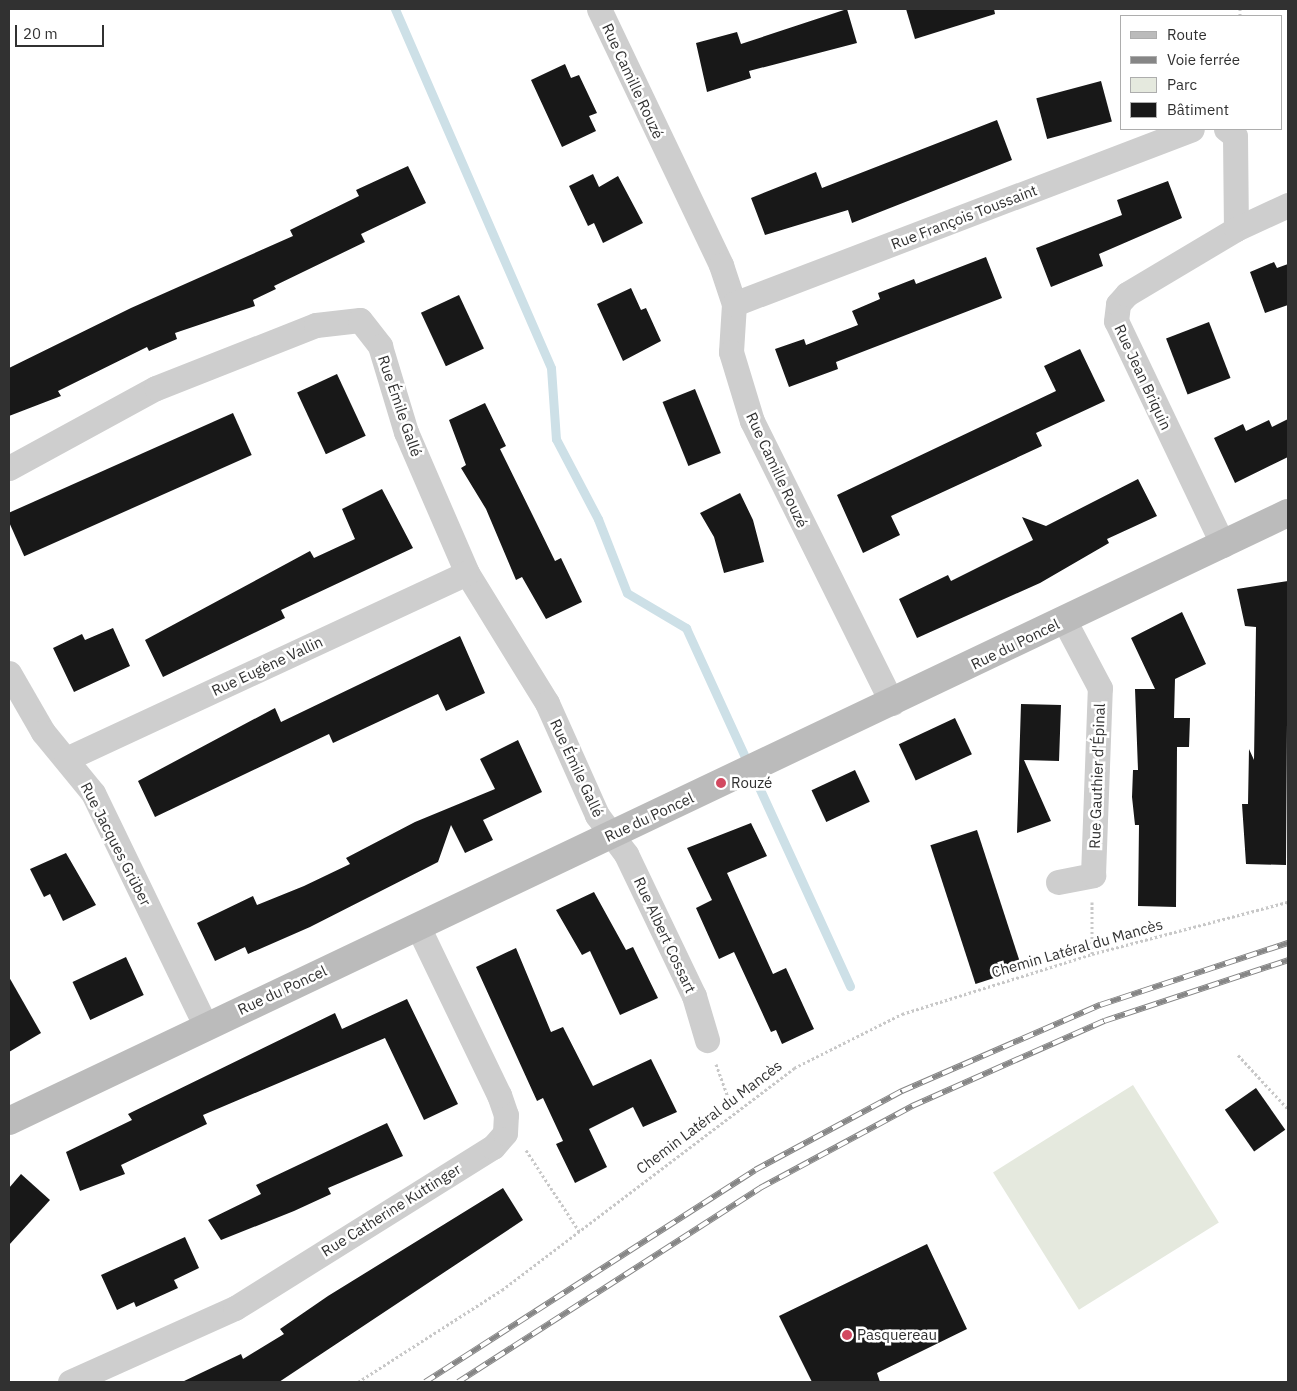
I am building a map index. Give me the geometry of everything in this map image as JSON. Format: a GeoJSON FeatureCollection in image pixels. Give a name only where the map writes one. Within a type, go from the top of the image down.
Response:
{"type":"FeatureCollection","features":[{"type":"Feature","properties":{"kind":"street","name":"Rue Camille Rouzé"},"geometry":{"type":"LineString","coordinates":[[599,9],[720,265],[734,304],[731,352],[752,421],[892,703]]}},
{"type":"Feature","properties":{"kind":"street","name":"Rue François Toussaint"},"geometry":{"type":"LineString","coordinates":[[734,304],[1189,130]]}},
{"type":"Feature","properties":{"kind":"street"},"geometry":{"type":"LineString","coordinates":[[1227,130],[1236,136],[1236,229]]}},
{"type":"Feature","properties":{"kind":"street","name":"Rue Jean Briquin"},"geometry":{"type":"LineString","coordinates":[[1223,545],[1116,321],[1118,304],[1127,294],[1236,229],[1288,205]]}},
{"type":"Feature","properties":{"kind":"street","name":"Rue Émile Gallé"},"geometry":{"type":"LineString","coordinates":[[9,468],[156,388],[316,326],[360,320],[380,346],[406,432],[467,573],[547,703],[597,815],[612,835]]}},
{"type":"Feature","properties":{"kind":"street","name":"Rue du Poncel"},"geometry":{"type":"LineString","coordinates":[[9,1121],[892,703],[1288,513]]}},
{"type":"Feature","properties":{"kind":"street","name":"Rue Eugène Vallin"},"geometry":{"type":"LineString","coordinates":[[66,759],[467,573]]}},
{"type":"Feature","properties":{"kind":"street","name":"Rue Gauthier d'Épinal"},"geometry":{"type":"LineString","coordinates":[[1064,620],[1100,688],[1094,875]]}},
{"type":"Feature","properties":{"kind":"street","name":"Rue Jacques Grüber"},"geometry":{"type":"LineString","coordinates":[[9,673],[44,732],[93,792],[206,1027]]}},
{"type":"Feature","properties":{"kind":"street","name":"Rue Albert Cossart"},"geometry":{"type":"LineString","coordinates":[[612,835],[626,854],[694,996],[707,1040]]}},
{"type":"Feature","properties":{"kind":"street"},"geometry":{"type":"LineString","coordinates":[[1058,882],[1094,875]]}},
{"type":"Feature","properties":{"kind":"street"},"geometry":{"type":"LineString","coordinates":[[418,927],[499,1095],[506,1115],[505,1133]]}},
{"type":"Feature","properties":{"kind":"street","name":"Rue Catherine Kuttinger"},"geometry":{"type":"LineString","coordinates":[[70,1382],[236,1308],[493,1147],[505,1133]]}},
{"type":"Feature","properties":{"kind":"path"},"geometry":{"type":"LineString","coordinates":[[1092,954],[1094,875]]}},
{"type":"Feature","properties":{"kind":"path","name":"Chemin Latéral du Mancès"},"geometry":{"type":"LineString","coordinates":[[358,1382],[502,1290],[733,1112],[794,1068],[902,1014],[1092,954],[1288,902]]}},
{"type":"Feature","properties":{"kind":"path"},"geometry":{"type":"LineString","coordinates":[[707,1040],[733,1112]]}},
{"type":"Feature","properties":{"kind":"path"},"geometry":{"type":"LineString","coordinates":[[1238,1055],[1288,1109]]}},
{"type":"Feature","properties":{"kind":"path"},"geometry":{"type":"LineString","coordinates":[[505,1133],[521,1143],[579,1231]]}},
{"type":"Feature","properties":{"kind":"green space"},"geometry":{"type":"Polygon","coordinates":[[[1133,1085],[1219,1222],[1079,1310],[993,1172],[1133,1085]]]}},
{"type":"Feature","properties":{"kind":"building"},"geometry":{"type":"Polygon","coordinates":[[[847,9],[857,43],[749,71],[751,78],[707,92],[696,43],[737,32],[741,44],[847,9]]]}},
{"type":"Feature","properties":{"kind":"building"},"geometry":{"type":"Polygon","coordinates":[[[906,9],[994,9],[995,14],[915,39],[906,9]]]}},
{"type":"Feature","properties":{"kind":"building"},"geometry":{"type":"Polygon","coordinates":[[[565,64],[571,78],[579,75],[597,113],[589,116],[596,131],[562,147],[531,80],[565,64]]]}},
{"type":"Feature","properties":{"kind":"building"},"geometry":{"type":"Polygon","coordinates":[[[1101,81],[1112,122],[1047,139],[1036,98],[1101,81]]]}},
{"type":"Feature","properties":{"kind":"building"},"geometry":{"type":"Polygon","coordinates":[[[997,120],[1012,160],[852,223],[848,210],[765,235],[751,198],[816,172],[822,188],[997,120]]]}},
{"type":"Feature","properties":{"kind":"building"},"geometry":{"type":"Polygon","coordinates":[[[408,166],[426,203],[361,234],[365,242],[274,286],[276,289],[253,300],[255,306],[175,333],[177,339],[149,351],[147,347],[58,391],[61,396],[9,416],[9,368],[131,308],[293,236],[290,230],[359,196],[356,190],[408,166]]]}},
{"type":"Feature","properties":{"kind":"building"},"geometry":{"type":"Polygon","coordinates":[[[593,174],[599,187],[618,176],[643,223],[603,243],[594,223],[588,226],[569,186],[593,174]]]}},
{"type":"Feature","properties":{"kind":"building"},"geometry":{"type":"Polygon","coordinates":[[[1168,181],[1182,218],[1099,254],[1103,266],[1051,287],[1036,248],[1122,215],[1117,200],[1168,181]]]}},
{"type":"Feature","properties":{"kind":"building"},"geometry":{"type":"Polygon","coordinates":[[[986,257],[1002,298],[836,362],[838,369],[789,387],[775,349],[804,339],[806,345],[858,325],[852,311],[880,299],[878,293],[914,279],[916,284],[986,257]]]}},
{"type":"Feature","properties":{"kind":"building"},"geometry":{"type":"Polygon","coordinates":[[[1274,262],[1277,268],[1288,264],[1288,305],[1265,313],[1250,272],[1274,262]]]}},
{"type":"Feature","properties":{"kind":"building"},"geometry":{"type":"Polygon","coordinates":[[[631,288],[641,310],[646,308],[661,341],[623,361],[597,304],[631,288]]]}},
{"type":"Feature","properties":{"kind":"building"},"geometry":{"type":"Polygon","coordinates":[[[459,295],[484,348],[446,366],[421,313],[459,295]]]}},
{"type":"Feature","properties":{"kind":"building"},"geometry":{"type":"Polygon","coordinates":[[[1209,322],[1231,378],[1188,394],[1166,338],[1209,322]]]}},
{"type":"Feature","properties":{"kind":"building"},"geometry":{"type":"Polygon","coordinates":[[[1080,349],[1105,401],[1036,433],[1042,446],[891,516],[900,535],[863,553],[837,495],[1056,391],[1044,366],[1080,349]]]}},
{"type":"Feature","properties":{"kind":"building"},"geometry":{"type":"Polygon","coordinates":[[[337,374],[366,436],[326,454],[297,393],[337,374]]]}},
{"type":"Feature","properties":{"kind":"building"},"geometry":{"type":"Polygon","coordinates":[[[695,389],[721,453],[688,466],[663,402],[695,389]]]}},
{"type":"Feature","properties":{"kind":"building"},"geometry":{"type":"Polygon","coordinates":[[[485,403],[506,446],[500,449],[555,561],[561,558],[582,602],[546,619],[522,577],[516,580],[486,509],[461,468],[466,465],[449,420],[485,403]]]}},
{"type":"Feature","properties":{"kind":"building"},"geometry":{"type":"Polygon","coordinates":[[[233,413],[252,455],[24,556],[9,522],[9,513],[233,413]]]}},
{"type":"Feature","properties":{"kind":"building"},"geometry":{"type":"Polygon","coordinates":[[[1288,419],[1288,457],[1235,483],[1214,438],[1243,424],[1246,431],[1269,420],[1272,427],[1288,419]]]}},
{"type":"Feature","properties":{"kind":"building"},"geometry":{"type":"Polygon","coordinates":[[[1138,479],[1157,516],[1107,539],[1109,543],[1040,583],[917,638],[899,599],[948,575],[951,581],[1033,540],[1022,517],[1046,526],[1138,479]]]}},
{"type":"Feature","properties":{"kind":"building"},"geometry":{"type":"Polygon","coordinates":[[[382,489],[413,548],[281,610],[285,618],[163,677],[145,640],[310,551],[314,558],[355,539],[342,509],[382,489]]]}},
{"type":"Feature","properties":{"kind":"building"},"geometry":{"type":"Polygon","coordinates":[[[740,493],[753,520],[764,562],[724,573],[714,537],[700,513],[740,493]]]}},
{"type":"Feature","properties":{"kind":"building"},"geometry":{"type":"Polygon","coordinates":[[[1288,581],[1286,865],[1246,864],[1242,804],[1248,804],[1249,749],[1254,760],[1256,627],[1245,626],[1237,589],[1288,581]]]}},
{"type":"Feature","properties":{"kind":"building"},"geometry":{"type":"Polygon","coordinates":[[[1182,612],[1206,664],[1175,679],[1174,718],[1190,718],[1189,747],[1177,747],[1176,907],[1138,906],[1139,825],[1135,825],[1132,797],[1133,770],[1138,770],[1135,689],[1155,689],[1131,638],[1182,612]]]}},
{"type":"Feature","properties":{"kind":"building"},"geometry":{"type":"Polygon","coordinates":[[[113,628],[130,666],[74,692],[53,648],[82,634],[85,640],[113,628]]]}},
{"type":"Feature","properties":{"kind":"building"},"geometry":{"type":"Polygon","coordinates":[[[460,636],[485,693],[446,711],[438,694],[333,743],[329,734],[155,817],[138,781],[275,708],[281,722],[460,636]]]}},
{"type":"Feature","properties":{"kind":"building"},"geometry":{"type":"Polygon","coordinates":[[[1021,704],[1061,705],[1059,761],[1024,760],[1051,821],[1017,833],[1021,704]]]}},
{"type":"Feature","properties":{"kind":"building"},"geometry":{"type":"Polygon","coordinates":[[[955,718],[972,754],[916,780],[899,744],[955,718]]]}},
{"type":"Feature","properties":{"kind":"building"},"geometry":{"type":"Polygon","coordinates":[[[518,740],[542,792],[483,820],[493,840],[465,853],[451,825],[438,862],[310,927],[248,954],[245,947],[215,961],[197,923],[253,896],[257,905],[304,886],[350,864],[346,858],[415,822],[495,789],[480,759],[518,740]]]}},
{"type":"Feature","properties":{"kind":"building"},"geometry":{"type":"Polygon","coordinates":[[[855,770],[870,802],[826,822],[811,790],[855,770]]]}},
{"type":"Feature","properties":{"kind":"building"},"geometry":{"type":"Polygon","coordinates":[[[751,823],[767,856],[727,873],[773,974],[786,968],[814,1029],[782,1044],[776,1030],[771,1032],[734,952],[719,959],[696,908],[712,900],[687,848],[751,823]]]}},
{"type":"Feature","properties":{"kind":"building"},"geometry":{"type":"Polygon","coordinates":[[[977,830],[1022,969],[976,984],[930,845],[977,830]]]}},
{"type":"Feature","properties":{"kind":"building"},"geometry":{"type":"Polygon","coordinates":[[[66,853],[96,905],[63,921],[50,894],[44,897],[30,869],[66,853]]]}},
{"type":"Feature","properties":{"kind":"building"},"geometry":{"type":"Polygon","coordinates":[[[594,892],[626,950],[633,947],[658,998],[620,1015],[590,951],[582,955],[556,910],[594,892]]]}},
{"type":"Feature","properties":{"kind":"building"},"geometry":{"type":"Polygon","coordinates":[[[516,948],[551,1032],[563,1027],[593,1086],[651,1059],[677,1112],[643,1127],[633,1107],[589,1129],[607,1167],[575,1183],[556,1144],[563,1141],[543,1098],[537,1101],[476,967],[516,948]]]}},
{"type":"Feature","properties":{"kind":"building"},"geometry":{"type":"Polygon","coordinates":[[[126,957],[144,995],[90,1020],[73,982],[126,957]]]}},
{"type":"Feature","properties":{"kind":"building"},"geometry":{"type":"Polygon","coordinates":[[[9,977],[41,1033],[9,1052],[9,977]]]}},
{"type":"Feature","properties":{"kind":"building"},"geometry":{"type":"Polygon","coordinates":[[[407,999],[458,1104],[424,1120],[385,1038],[203,1115],[207,1124],[121,1165],[125,1174],[80,1191],[66,1152],[132,1120],[128,1114],[335,1013],[342,1029],[407,999]]]}},
{"type":"Feature","properties":{"kind":"building"},"geometry":{"type":"Polygon","coordinates":[[[1256,1088],[1285,1130],[1254,1152],[1225,1110],[1256,1088]]]}},
{"type":"Feature","properties":{"kind":"building"},"geometry":{"type":"Polygon","coordinates":[[[387,1123],[403,1156],[328,1188],[331,1194],[221,1240],[208,1220],[261,1194],[256,1185],[387,1123]]]}},
{"type":"Feature","properties":{"kind":"building"},"geometry":{"type":"Polygon","coordinates":[[[21,1174],[50,1200],[9,1245],[9,1188],[21,1174]]]}},
{"type":"Feature","properties":{"kind":"building"},"geometry":{"type":"Polygon","coordinates":[[[503,1188],[523,1220],[279,1382],[182,1382],[241,1354],[243,1359],[284,1334],[280,1329],[328,1296],[503,1188]]]}},
{"type":"Feature","properties":{"kind":"building"},"geometry":{"type":"Polygon","coordinates":[[[185,1237],[199,1268],[174,1280],[178,1288],[136,1307],[134,1302],[117,1310],[101,1275],[185,1237]]]}},
{"type":"Feature","properties":{"kind":"building","name":"Pasquereau"},"geometry":{"type":"Polygon","coordinates":[[[927,1244],[967,1329],[877,1373],[880,1382],[812,1382],[779,1316],[927,1244]]]}},
{"type":"Feature","properties":{"kind":"waterway"},"geometry":{"type":"LineString","coordinates":[[395,9],[551,368],[556,439],[598,519],[627,593],[686,628],[850,986]]}},
{"type":"Feature","properties":{"kind":"railway"},"geometry":{"type":"LineString","coordinates":[[425,1382],[755,1170],[902,1091],[1100,1005],[1288,943]]}},
{"type":"Feature","properties":{"kind":"railway"},"geometry":{"type":"LineString","coordinates":[[458,1382],[760,1188],[912,1106],[1104,1021],[1288,960]]}},
{"type":"Feature","properties":{"kind":"place","name":"Rouzé"},"geometry":{"type":"Point","coordinates":[721,783]}},
{"type":"Feature","properties":{"kind":"place","name":"Pasquereau"},"geometry":{"type":"Point","coordinates":[847,1335]}}]}
